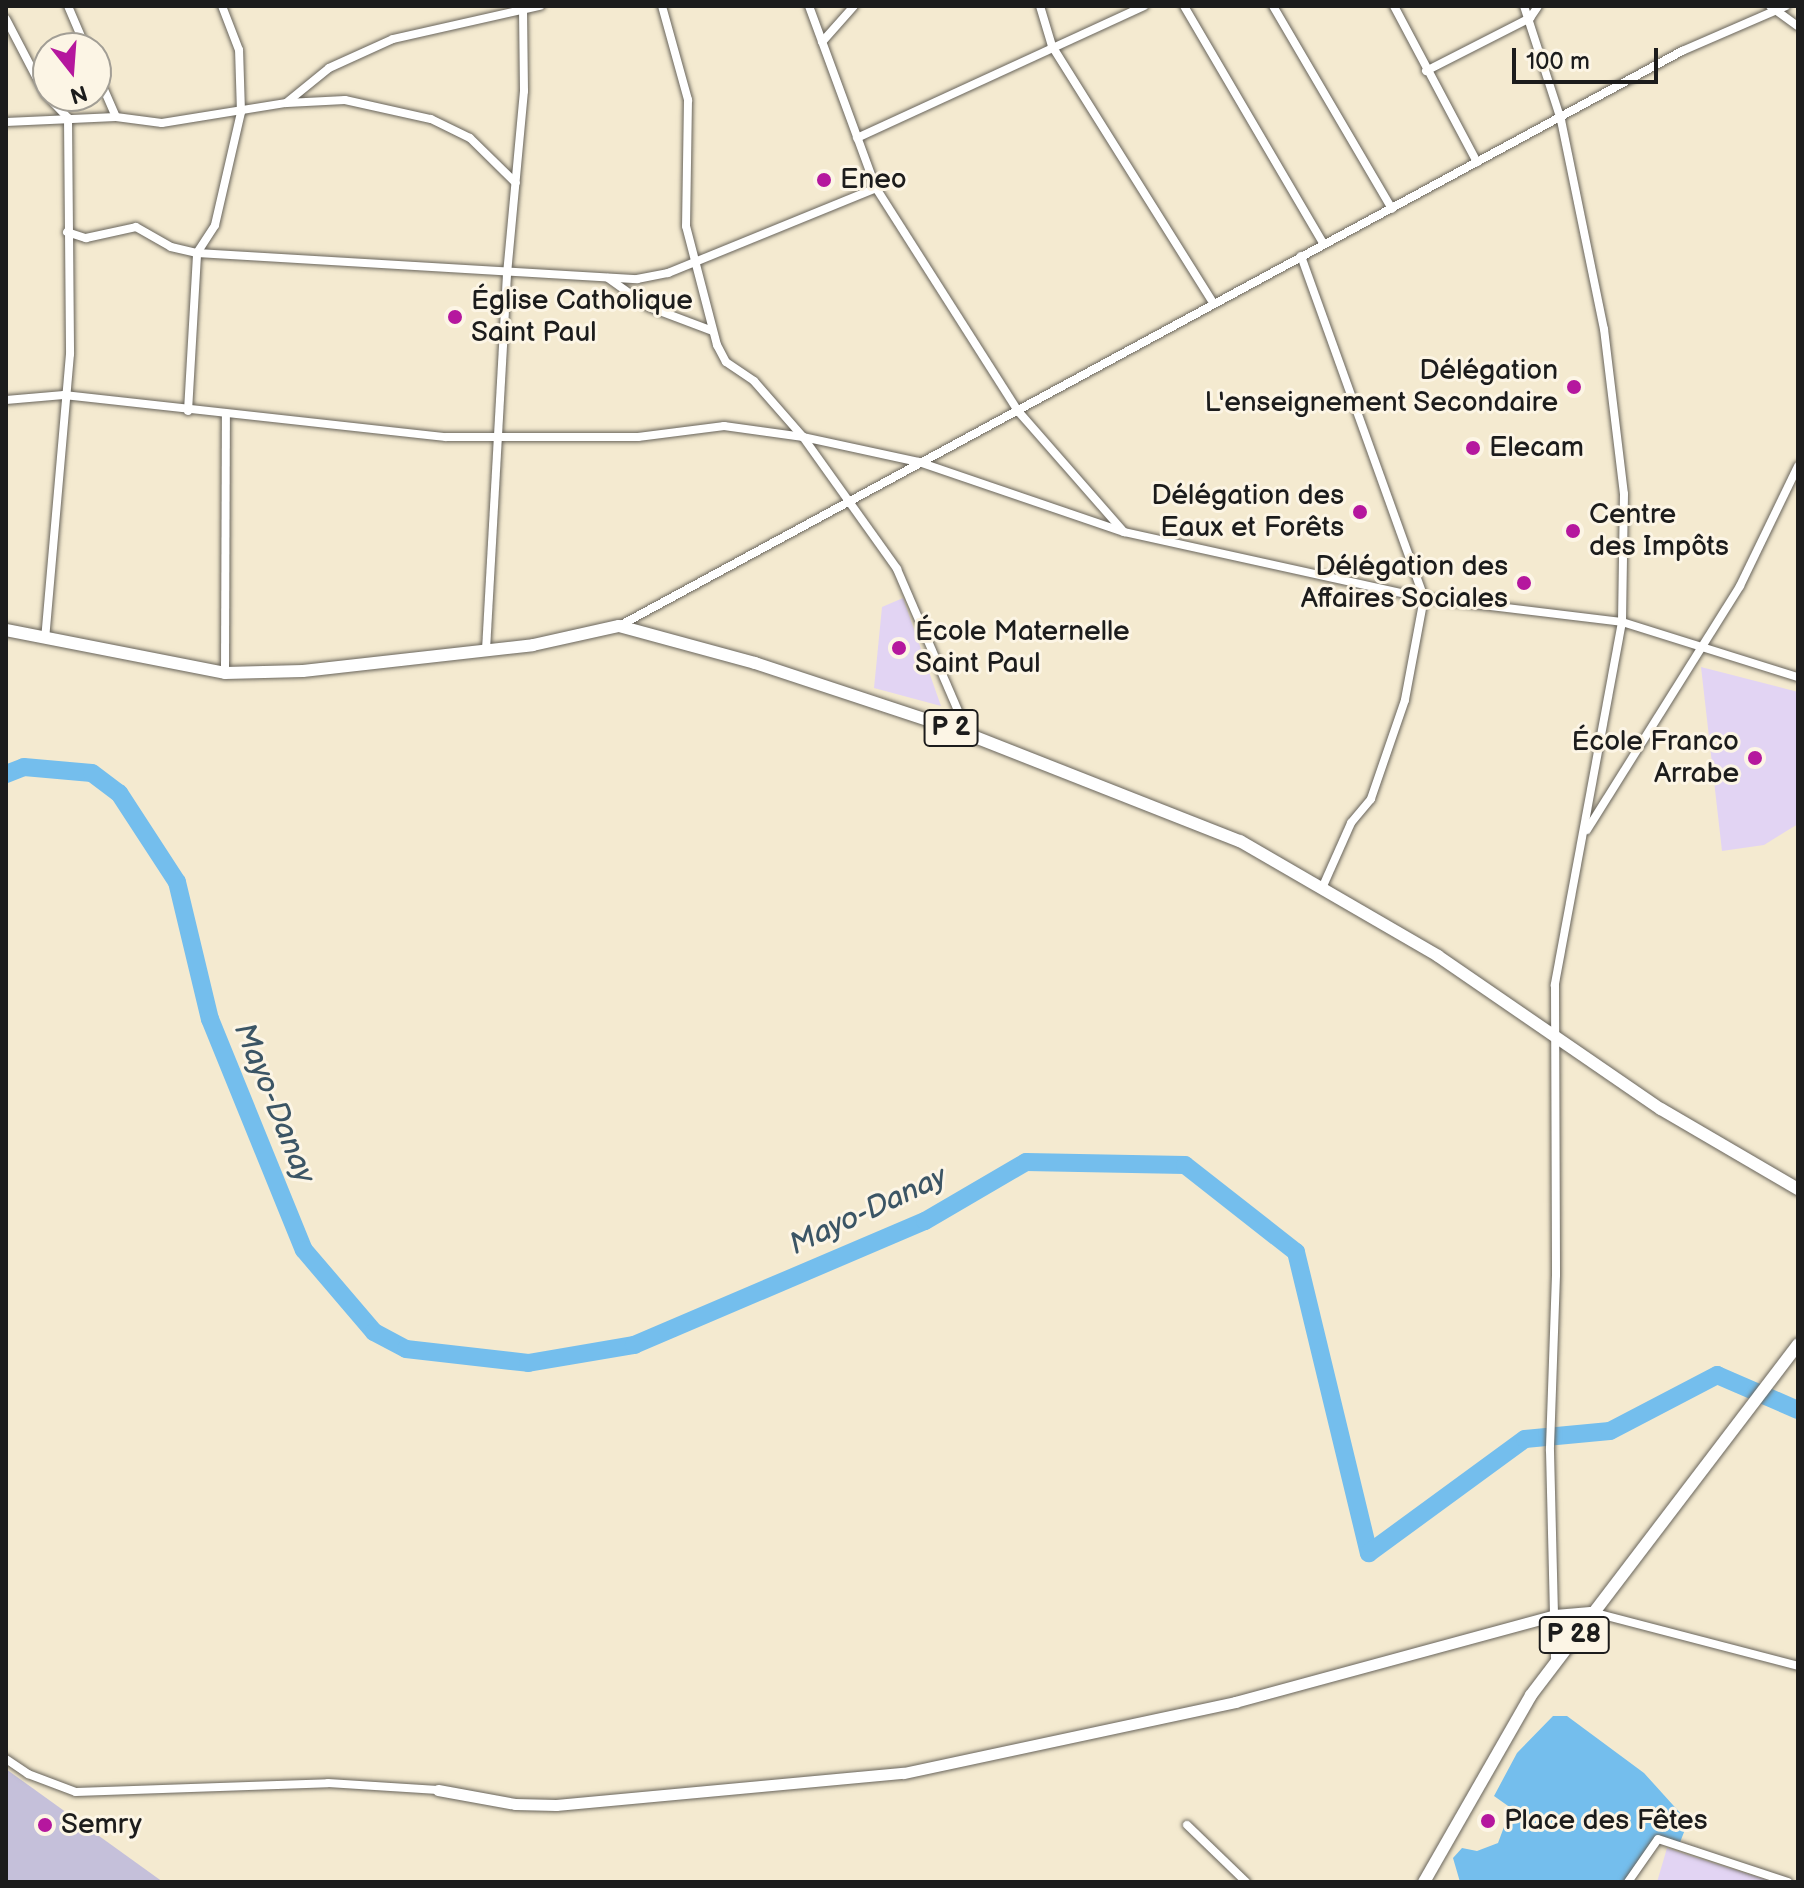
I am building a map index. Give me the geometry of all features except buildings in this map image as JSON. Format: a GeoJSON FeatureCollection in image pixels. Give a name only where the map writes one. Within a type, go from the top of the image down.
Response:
{"type":"FeatureCollection","features":[{"type":"Feature","properties":{"kind":"main road","name":"P 2"},"geometry":{"type":"LineString","coordinates":[[6,630],[225,673],[303,671],[486,650],[619,626],[755,663],[968,734],[1240,841],[1438,956],[1661,1109],[1798,1189]]}},
{"type":"Feature","properties":{"kind":"main road","name":"P 28"},"geometry":{"type":"LineString","coordinates":[[1424,1882],[1531,1695],[1590,1612],[1798,1344]]}},
{"type":"Feature","properties":{"kind":"main road"},"geometry":{"type":"LineString","coordinates":[[438,1790],[515,1804],[556,1805],[904,1773],[1235,1702],[1555,1615],[1590,1612]]}},
{"type":"Feature","properties":{"kind":"street"},"geometry":{"type":"LineString","coordinates":[[68,6],[79,32]]}},
{"type":"Feature","properties":{"kind":"street"},"geometry":{"type":"LineString","coordinates":[[188,411],[197,253],[215,225],[241,112],[239,50],[222,6]]}},
{"type":"Feature","properties":{"kind":"street"},"geometry":{"type":"LineString","coordinates":[[286,103],[329,68],[393,39],[540,6]]}},
{"type":"Feature","properties":{"kind":"street"},"geometry":{"type":"LineString","coordinates":[[662,6],[688,100],[684,209],[713,331],[726,362],[754,381],[803,437],[897,569],[968,734]]}},
{"type":"Feature","properties":{"kind":"street"},"geometry":{"type":"LineString","coordinates":[[809,6],[876,188],[1018,411],[1124,532]]}},
{"type":"Feature","properties":{"kind":"street"},"geometry":{"type":"LineString","coordinates":[[822,42],[854,6]]}},
{"type":"Feature","properties":{"kind":"street"},"geometry":{"type":"LineString","coordinates":[[1040,6],[1052,46],[1213,303]]}},
{"type":"Feature","properties":{"kind":"street"},"geometry":{"type":"LineString","coordinates":[[857,138],[1144,6]]}},
{"type":"Feature","properties":{"kind":"street"},"geometry":{"type":"LineString","coordinates":[[1184,6],[1323,243]]}},
{"type":"Feature","properties":{"kind":"street"},"geometry":{"type":"LineString","coordinates":[[1273,6],[1392,209]]}},
{"type":"Feature","properties":{"kind":"street"},"geometry":{"type":"LineString","coordinates":[[1394,6],[1477,162]]}},
{"type":"Feature","properties":{"kind":"street"},"geometry":{"type":"LineString","coordinates":[[1524,6],[1561,120],[1604,329],[1622,467],[1622,622],[1558,964],[1554,1035],[1550,1451],[1555,1664]]}},
{"type":"Feature","properties":{"kind":"street"},"geometry":{"type":"LineString","coordinates":[[1426,71],[1530,18],[1538,6]]}},
{"type":"Feature","properties":{"kind":"street"},"geometry":{"type":"LineString","coordinates":[[619,626],[1323,243],[1561,120],[1682,51],[1786,6]]}},
{"type":"Feature","properties":{"kind":"street"},"geometry":{"type":"LineString","coordinates":[[486,650],[524,8]]}},
{"type":"Feature","properties":{"kind":"street"},"geometry":{"type":"LineString","coordinates":[[1774,9],[1798,26]]}},
{"type":"Feature","properties":{"kind":"street"},"geometry":{"type":"LineString","coordinates":[[6,19],[45,94],[68,118],[70,354],[45,638]]}},
{"type":"Feature","properties":{"kind":"street"},"geometry":{"type":"LineString","coordinates":[[6,122],[116,117],[162,123],[286,103],[345,100],[431,119],[470,138],[516,183]]}},
{"type":"Feature","properties":{"kind":"street"},"geometry":{"type":"LineString","coordinates":[[112,108],[116,117]]}},
{"type":"Feature","properties":{"kind":"street"},"geometry":{"type":"LineString","coordinates":[[67,232],[86,238],[136,227],[171,247],[197,253],[507,274],[650,277],[695,262],[876,188]]}},
{"type":"Feature","properties":{"kind":"street"},"geometry":{"type":"LineString","coordinates":[[1301,256],[1424,598],[1405,700],[1371,799],[1351,823],[1322,888]]}},
{"type":"Feature","properties":{"kind":"street"},"geometry":{"type":"LineString","coordinates":[[608,278],[649,307],[713,331]]}},
{"type":"Feature","properties":{"kind":"street"},"geometry":{"type":"LineString","coordinates":[[6,400],[64,395],[226,416],[422,435],[638,437],[724,426],[803,437],[919,462],[1124,532],[1424,598],[1622,622],[1702,643],[1798,677]]}},
{"type":"Feature","properties":{"kind":"street"},"geometry":{"type":"LineString","coordinates":[[225,673],[226,416]]}},
{"type":"Feature","properties":{"kind":"street"},"geometry":{"type":"LineString","coordinates":[[1582,837],[1740,586],[1798,466]]}},
{"type":"Feature","properties":{"kind":"street"},"geometry":{"type":"LineString","coordinates":[[1590,1612],[1798,1666]]}},
{"type":"Feature","properties":{"kind":"street"},"geometry":{"type":"LineString","coordinates":[[6,1759],[28,1774],[76,1792],[328,1783],[438,1790]]}},
{"type":"Feature","properties":{"kind":"street"},"geometry":{"type":"LineString","coordinates":[[1187,1825],[1246,1882]]}},
{"type":"Feature","properties":{"kind":"street"},"geometry":{"type":"LineString","coordinates":[[1628,1882],[1658,1839],[1788,1882]]}},
{"type":"Feature","properties":{"kind":"shaded area","name":"École Maternelle Saint Paul"},"geometry":{"type":"Polygon","coordinates":[[[903,598],[941,706],[874,688],[882,607],[903,598]]]}},
{"type":"Feature","properties":{"kind":"shaded area","name":"École Franco Arrabe"},"geometry":{"type":"Polygon","coordinates":[[[1701,667],[1798,692],[1798,824],[1764,845],[1722,851],[1701,667]]]}},
{"type":"Feature","properties":{"kind":"shaded area","name":"Semry"},"geometry":{"type":"Polygon","coordinates":[[[6,1769],[163,1882],[6,1882],[6,1769]]]}},
{"type":"Feature","properties":{"kind":"shaded area"},"geometry":{"type":"Polygon","coordinates":[[[1667,1848],[1688,1855],[1773,1882],[1657,1882],[1667,1848]]]}},
{"type":"Feature","properties":{"kind":"water"},"geometry":{"type":"Polygon","coordinates":[[[1553,1716],[1567,1716],[1644,1773],[1682,1815],[1686,1827],[1679,1845],[1658,1839],[1627,1882],[1460,1882],[1453,1858],[1462,1848],[1477,1851],[1498,1843],[1511,1808],[1494,1796],[1517,1753],[1553,1716]]]}},
{"type":"Feature","properties":{"kind":"waterway","name":"Mayo-Danay"},"geometry":{"type":"LineString","coordinates":[[6,774],[24,767],[92,773],[119,793],[177,882],[210,1019],[304,1250],[374,1332],[406,1349],[528,1363],[634,1345],[925,1221],[1026,1162],[1185,1165],[1296,1252],[1369,1553],[1525,1439],[1610,1431],[1717,1375],[1798,1410]]}},
{"type":"Feature","properties":{"kind":"place","name":"Eneo"},"geometry":{"type":"Point","coordinates":[824,180]}},
{"type":"Feature","properties":{"kind":"place","name":"Église Catholique Saint Paul"},"geometry":{"type":"Point","coordinates":[455,317]}},
{"type":"Feature","properties":{"kind":"place","name":"Délégation L'enseignement Secondaire"},"geometry":{"type":"Point","coordinates":[1574,387]}},
{"type":"Feature","properties":{"kind":"place","name":"Elecam"},"geometry":{"type":"Point","coordinates":[1473,448]}},
{"type":"Feature","properties":{"kind":"place","name":"Délégation des Eaux et Forêts"},"geometry":{"type":"Point","coordinates":[1360,512]}},
{"type":"Feature","properties":{"kind":"place","name":"Centre des Impôts"},"geometry":{"type":"Point","coordinates":[1573,531]}},
{"type":"Feature","properties":{"kind":"place","name":"Délégation des Affaires Sociales"},"geometry":{"type":"Point","coordinates":[1524,583]}},
{"type":"Feature","properties":{"kind":"place","name":"École Maternelle Saint Paul"},"geometry":{"type":"Point","coordinates":[899,648]}},
{"type":"Feature","properties":{"kind":"place","name":"École Franco Arrabe"},"geometry":{"type":"Point","coordinates":[1755,758]}},
{"type":"Feature","properties":{"kind":"place","name":"Place des Fêtes"},"geometry":{"type":"Point","coordinates":[1488,1821]}},
{"type":"Feature","properties":{"kind":"place","name":"Semry"},"geometry":{"type":"Point","coordinates":[45,1825]}}]}
